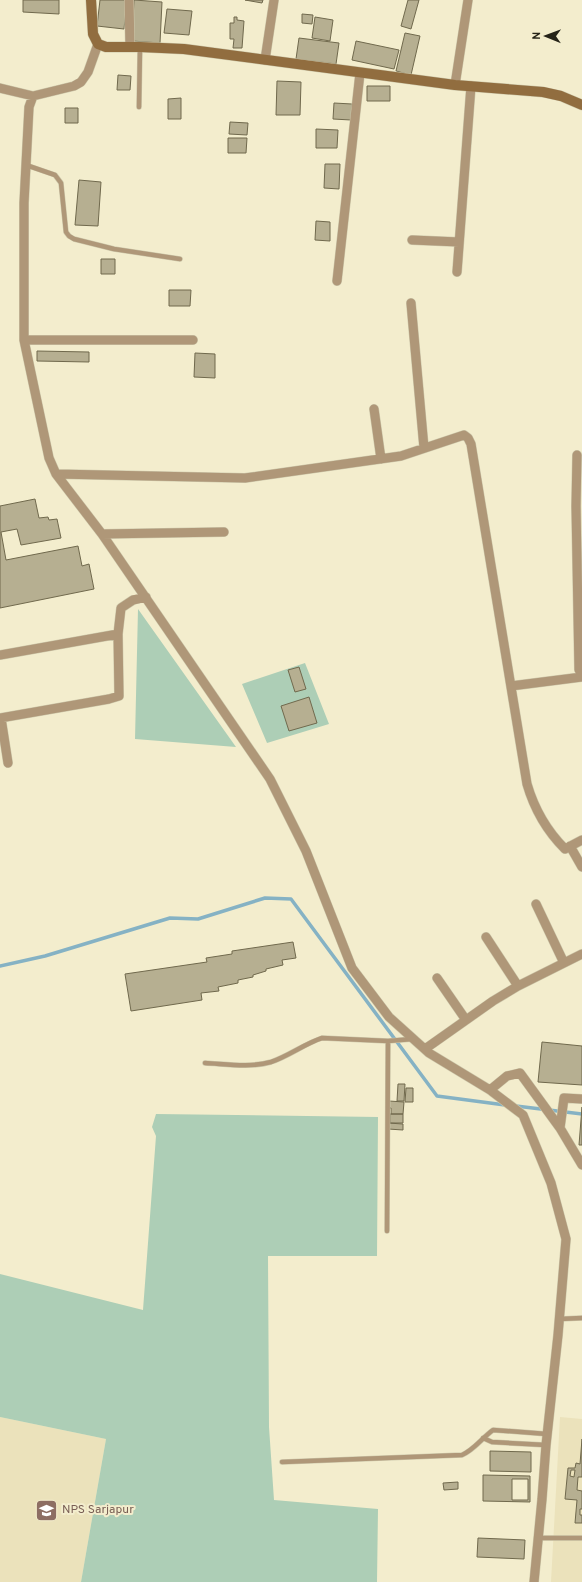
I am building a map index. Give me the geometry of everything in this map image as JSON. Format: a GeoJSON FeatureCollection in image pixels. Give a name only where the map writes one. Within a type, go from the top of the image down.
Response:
{"type":"FeatureCollection","features":[{"type":"Feature","properties":{"kind":"street"},"geometry":{"type":"LineString","coordinates":[[0,88],[33,96],[74,86],[81,82],[88,72],[98,44],[94,34],[91,0]]}},
{"type":"Feature","properties":{"kind":"street"},"geometry":{"type":"LineString","coordinates":[[129,0],[130,47]]}},
{"type":"Feature","properties":{"kind":"street"},"geometry":{"type":"LineString","coordinates":[[265,60],[274,0]]}},
{"type":"Feature","properties":{"kind":"street"},"geometry":{"type":"LineString","coordinates":[[455,85],[468,0]]}},
{"type":"Feature","properties":{"kind":"street"},"geometry":{"type":"LineString","coordinates":[[98,44],[106,47],[184,49],[455,85],[543,92],[562,96],[582,105]]}},
{"type":"Feature","properties":{"kind":"street"},"geometry":{"type":"LineString","coordinates":[[337,281],[360,73]]}},
{"type":"Feature","properties":{"kind":"street"},"geometry":{"type":"LineString","coordinates":[[457,272],[471,86]]}},
{"type":"Feature","properties":{"kind":"street"},"geometry":{"type":"LineString","coordinates":[[33,96],[29,107],[24,203],[24,340],[49,458],[56,474],[102,534],[270,779],[306,851],[352,968],[389,1017],[413,1039],[425,1049],[490,1090],[523,1115],[550,1183],[566,1239],[534,1582]]}},
{"type":"Feature","properties":{"kind":"street"},"geometry":{"type":"LineString","coordinates":[[412,240],[459,242]]}},
{"type":"Feature","properties":{"kind":"street"},"geometry":{"type":"LineString","coordinates":[[411,303],[424,448]]}},
{"type":"Feature","properties":{"kind":"street"},"geometry":{"type":"LineString","coordinates":[[24,340],[193,340]]}},
{"type":"Feature","properties":{"kind":"street"},"geometry":{"type":"LineString","coordinates":[[374,409],[381,459]]}},
{"type":"Feature","properties":{"kind":"street"},"geometry":{"type":"LineString","coordinates":[[56,474],[245,478],[401,456],[464,435],[468,438],[471,444],[527,784],[533,803],[556,840],[564,849],[582,840]]}},
{"type":"Feature","properties":{"kind":"street"},"geometry":{"type":"LineString","coordinates":[[577,455],[576,506],[580,567],[579,670],[582,672]]}},
{"type":"Feature","properties":{"kind":"street"},"geometry":{"type":"LineString","coordinates":[[102,534],[224,532]]}},
{"type":"Feature","properties":{"kind":"street"},"geometry":{"type":"LineString","coordinates":[[8,763],[0,718],[109,699],[118,696],[118,634],[121,608],[133,600],[146,597]]}},
{"type":"Feature","properties":{"kind":"street"},"geometry":{"type":"LineString","coordinates":[[0,655],[118,634]]}},
{"type":"Feature","properties":{"kind":"street"},"geometry":{"type":"LineString","coordinates":[[511,686],[582,677]]}},
{"type":"Feature","properties":{"kind":"street"},"geometry":{"type":"LineString","coordinates":[[570,846],[582,867]]}},
{"type":"Feature","properties":{"kind":"street"},"geometry":{"type":"LineString","coordinates":[[536,904],[564,963]]}},
{"type":"Feature","properties":{"kind":"street"},"geometry":{"type":"LineString","coordinates":[[486,937],[518,986]]}},
{"type":"Feature","properties":{"kind":"street"},"geometry":{"type":"LineString","coordinates":[[425,1049],[493,1001],[518,986],[582,954]]}},
{"type":"Feature","properties":{"kind":"street"},"geometry":{"type":"LineString","coordinates":[[437,978],[466,1020]]}},
{"type":"Feature","properties":{"kind":"street"},"geometry":{"type":"LineString","coordinates":[[490,1090],[507,1076],[520,1073],[560,1128],[582,1165]]}},
{"type":"Feature","properties":{"kind":"street"},"geometry":{"type":"LineString","coordinates":[[560,1128],[564,1098],[582,1099]]}},
{"type":"Feature","properties":{"kind":"lane"},"geometry":{"type":"LineString","coordinates":[[139,107],[140,47]]}},
{"type":"Feature","properties":{"kind":"lane"},"geometry":{"type":"LineString","coordinates":[[26,165],[55,175],[61,183],[66,232],[69,236],[74,239],[114,250],[180,259]]}},
{"type":"Feature","properties":{"kind":"lane"},"geometry":{"type":"LineString","coordinates":[[205,1063],[250,1065],[270,1062],[322,1038],[388,1041],[413,1039]]}},
{"type":"Feature","properties":{"kind":"lane"},"geometry":{"type":"LineString","coordinates":[[387,1231],[388,1041]]}},
{"type":"Feature","properties":{"kind":"lane"},"geometry":{"type":"LineString","coordinates":[[559,1319],[582,1318]]}},
{"type":"Feature","properties":{"kind":"lane"},"geometry":{"type":"LineString","coordinates":[[282,1462],[462,1455],[470,1452],[493,1430],[547,1434]]}},
{"type":"Feature","properties":{"kind":"lane"},"geometry":{"type":"LineString","coordinates":[[483,1438],[492,1442],[546,1445]]}},
{"type":"Feature","properties":{"kind":"lane"},"geometry":{"type":"LineString","coordinates":[[538,1538],[582,1538]]}},
{"type":"Feature","properties":{"kind":"shaded area","name":"NPS Sarjapur"},"geometry":{"type":"Polygon","coordinates":[[[0,1417],[106,1439],[81,1582],[0,1582],[0,1417]]]}},
{"type":"Feature","properties":{"kind":"shaded area"},"geometry":{"type":"Polygon","coordinates":[[[560,1417],[582,1419],[582,1582],[551,1582],[560,1417]]]}},
{"type":"Feature","properties":{"kind":"green space"},"geometry":{"type":"Polygon","coordinates":[[[138,609],[236,747],[135,739],[138,609]]]}},
{"type":"Feature","properties":{"kind":"green space"},"geometry":{"type":"Polygon","coordinates":[[[305,663],[329,724],[267,743],[242,684],[305,663]]]}},
{"type":"Feature","properties":{"kind":"green space"},"geometry":{"type":"Polygon","coordinates":[[[156,1114],[378,1117],[377,1256],[268,1256],[269,1427],[274,1500],[378,1509],[377,1582],[81,1582],[106,1439],[0,1417],[0,1274],[143,1310],[156,1136],[152,1127],[156,1114]]]}},
{"type":"Feature","properties":{"kind":"building"},"geometry":{"type":"Polygon","coordinates":[[[23,0],[59,0],[59,14],[23,12],[23,0]]]}},
{"type":"Feature","properties":{"kind":"building"},"geometry":{"type":"Polygon","coordinates":[[[100,0],[127,0],[124,29],[97,26],[100,0]]]}},
{"type":"Feature","properties":{"kind":"building"},"geometry":{"type":"Polygon","coordinates":[[[134,0],[162,2],[160,43],[132,41],[134,0]]]}},
{"type":"Feature","properties":{"kind":"building"},"geometry":{"type":"Polygon","coordinates":[[[245,0],[263,0],[262,3],[245,0]]]}},
{"type":"Feature","properties":{"kind":"building"},"geometry":{"type":"Polygon","coordinates":[[[408,0],[419,0],[411,29],[401,26],[408,0]]]}},
{"type":"Feature","properties":{"kind":"building"},"geometry":{"type":"Polygon","coordinates":[[[167,9],[192,11],[189,35],[164,33],[167,9]]]}},
{"type":"Feature","properties":{"kind":"building"},"geometry":{"type":"Polygon","coordinates":[[[302,14],[313,15],[312,24],[302,23],[302,14]]]}},
{"type":"Feature","properties":{"kind":"building"},"geometry":{"type":"Polygon","coordinates":[[[234,17],[237,17],[237,20],[244,21],[242,48],[233,48],[234,39],[230,39],[230,23],[234,23],[234,17]]]}},
{"type":"Feature","properties":{"kind":"building"},"geometry":{"type":"Polygon","coordinates":[[[315,17],[333,20],[330,41],[312,38],[315,17]]]}},
{"type":"Feature","properties":{"kind":"building"},"geometry":{"type":"Polygon","coordinates":[[[405,33],[420,36],[411,75],[396,71],[405,33]]]}},
{"type":"Feature","properties":{"kind":"building"},"geometry":{"type":"Polygon","coordinates":[[[299,38],[339,43],[336,64],[296,59],[299,38]]]}},
{"type":"Feature","properties":{"kind":"building"},"geometry":{"type":"Polygon","coordinates":[[[356,41],[399,50],[394,69],[352,60],[356,41]]]}},
{"type":"Feature","properties":{"kind":"building"},"geometry":{"type":"Polygon","coordinates":[[[118,75],[131,76],[130,90],[117,90],[118,75]]]}},
{"type":"Feature","properties":{"kind":"building"},"geometry":{"type":"Polygon","coordinates":[[[277,81],[301,82],[300,115],[276,115],[277,81]]]}},
{"type":"Feature","properties":{"kind":"building"},"geometry":{"type":"Polygon","coordinates":[[[367,86],[390,86],[390,101],[367,101],[367,86]]]}},
{"type":"Feature","properties":{"kind":"building"},"geometry":{"type":"Polygon","coordinates":[[[181,98],[181,119],[168,119],[168,99],[181,98]]]}},
{"type":"Feature","properties":{"kind":"building"},"geometry":{"type":"Polygon","coordinates":[[[334,103],[352,104],[351,120],[333,119],[334,103]]]}},
{"type":"Feature","properties":{"kind":"building"},"geometry":{"type":"Polygon","coordinates":[[[65,108],[78,108],[78,123],[65,123],[65,108]]]}},
{"type":"Feature","properties":{"kind":"building"},"geometry":{"type":"Polygon","coordinates":[[[230,122],[248,123],[247,135],[229,134],[230,122]]]}},
{"type":"Feature","properties":{"kind":"building"},"geometry":{"type":"Polygon","coordinates":[[[316,129],[338,130],[337,148],[316,148],[316,129]]]}},
{"type":"Feature","properties":{"kind":"building"},"geometry":{"type":"Polygon","coordinates":[[[228,138],[247,138],[246,153],[228,153],[228,138]]]}},
{"type":"Feature","properties":{"kind":"building"},"geometry":{"type":"Polygon","coordinates":[[[325,164],[340,164],[339,189],[324,188],[325,164]]]}},
{"type":"Feature","properties":{"kind":"building"},"geometry":{"type":"Polygon","coordinates":[[[79,180],[101,182],[98,226],[75,225],[79,180]]]}},
{"type":"Feature","properties":{"kind":"building"},"geometry":{"type":"Polygon","coordinates":[[[316,221],[330,222],[330,241],[315,240],[316,221]]]}},
{"type":"Feature","properties":{"kind":"building"},"geometry":{"type":"Polygon","coordinates":[[[101,259],[115,259],[115,274],[101,274],[101,259]]]}},
{"type":"Feature","properties":{"kind":"building"},"geometry":{"type":"Polygon","coordinates":[[[169,290],[191,290],[190,306],[169,306],[169,290]]]}},
{"type":"Feature","properties":{"kind":"building"},"geometry":{"type":"Polygon","coordinates":[[[37,351],[89,352],[89,362],[37,361],[37,351]]]}},
{"type":"Feature","properties":{"kind":"building"},"geometry":{"type":"Polygon","coordinates":[[[195,353],[215,354],[215,378],[194,377],[195,353]]]}},
{"type":"Feature","properties":{"kind":"building"},"geometry":{"type":"Polygon","coordinates":[[[35,499],[39,518],[48,517],[49,520],[57,519],[61,538],[21,545],[17,529],[1,532],[6,560],[78,546],[82,566],[89,564],[94,589],[0,608],[0,506],[35,499]]]}},
{"type":"Feature","properties":{"kind":"building"},"geometry":{"type":"Polygon","coordinates":[[[299,667],[306,689],[295,692],[288,670],[299,667]]]}},
{"type":"Feature","properties":{"kind":"building"},"geometry":{"type":"Polygon","coordinates":[[[309,697],[317,723],[289,731],[281,706],[309,697]]]}},
{"type":"Feature","properties":{"kind":"building"},"geometry":{"type":"Polygon","coordinates":[[[293,942],[296,958],[282,960],[283,965],[266,969],[266,971],[253,975],[253,977],[238,980],[238,983],[218,987],[219,991],[201,993],[202,1000],[131,1011],[125,974],[207,962],[206,958],[232,954],[232,951],[293,942]]]}},
{"type":"Feature","properties":{"kind":"building"},"geometry":{"type":"Polygon","coordinates":[[[542,1042],[582,1046],[582,1085],[538,1082],[542,1042]]]}},
{"type":"Feature","properties":{"kind":"building"},"geometry":{"type":"Polygon","coordinates":[[[398,1084],[405,1084],[404,1101],[397,1101],[398,1084]]]}},
{"type":"Feature","properties":{"kind":"building"},"geometry":{"type":"Polygon","coordinates":[[[406,1088],[413,1088],[413,1102],[405,1102],[406,1088]]]}},
{"type":"Feature","properties":{"kind":"building"},"geometry":{"type":"Polygon","coordinates":[[[389,1101],[404,1102],[403,1114],[391,1114],[391,1108],[388,1108],[389,1101]]]}},
{"type":"Feature","properties":{"kind":"building"},"geometry":{"type":"Polygon","coordinates":[[[582,1107],[582,1145],[579,1145],[582,1107]]]}},
{"type":"Feature","properties":{"kind":"building"},"geometry":{"type":"Polygon","coordinates":[[[390,1114],[403,1114],[403,1123],[390,1123],[390,1114]]]}},
{"type":"Feature","properties":{"kind":"building"},"geometry":{"type":"Polygon","coordinates":[[[388,1123],[403,1124],[403,1130],[388,1129],[388,1123]]]}},
{"type":"Feature","properties":{"kind":"building"},"geometry":{"type":"Polygon","coordinates":[[[582,1439],[582,1477],[578,1477],[577,1490],[582,1491],[582,1509],[580,1509],[580,1515],[582,1515],[582,1523],[575,1523],[577,1500],[565,1499],[568,1468],[575,1468],[576,1463],[580,1464],[582,1439]],[[571,1470],[570,1476],[574,1477],[575,1470],[571,1470]]]}},
{"type":"Feature","properties":{"kind":"building"},"geometry":{"type":"Polygon","coordinates":[[[490,1451],[531,1452],[531,1472],[490,1471],[490,1451]]]}},
{"type":"Feature","properties":{"kind":"building"},"geometry":{"type":"Polygon","coordinates":[[[483,1475],[530,1476],[530,1502],[483,1501],[483,1475]],[[512,1479],[512,1500],[528,1500],[528,1479],[512,1479]]]}},
{"type":"Feature","properties":{"kind":"building"},"geometry":{"type":"Polygon","coordinates":[[[458,1482],[458,1489],[444,1490],[443,1483],[458,1482]]]}},
{"type":"Feature","properties":{"kind":"building"},"geometry":{"type":"Polygon","coordinates":[[[478,1538],[525,1540],[524,1559],[477,1557],[478,1538]]]}},
{"type":"Feature","properties":{"kind":"waterway"},"geometry":{"type":"LineString","coordinates":[[0,966],[45,956],[170,918],[198,919],[265,898],[291,899],[437,1096],[505,1105]]}},
{"type":"Feature","properties":{"kind":"waterway"},"geometry":{"type":"LineString","coordinates":[[516,1106],[582,1114]]}},
{"type":"Feature","properties":{"kind":"place","name":"NPS Sarjapur"},"geometry":{"type":"Point","coordinates":[47,1510]}}]}
